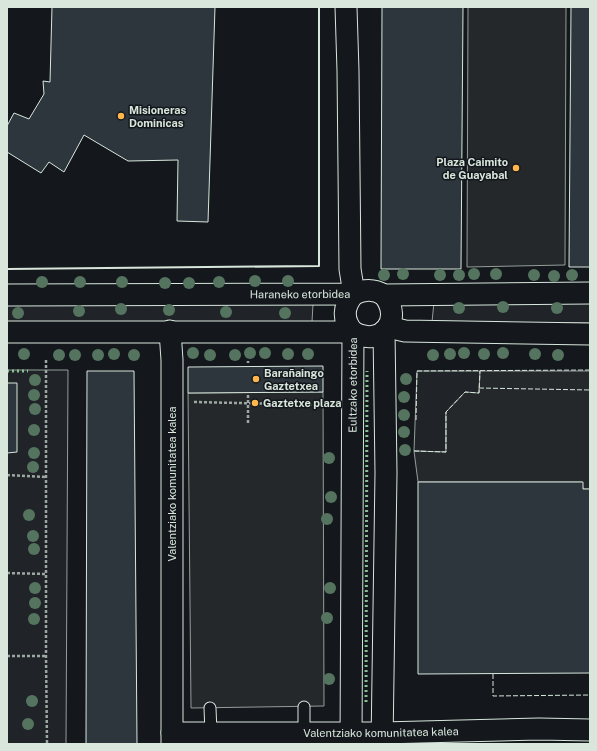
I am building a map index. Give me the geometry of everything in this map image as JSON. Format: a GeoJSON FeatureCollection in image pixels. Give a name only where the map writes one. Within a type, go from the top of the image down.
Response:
{"type":"FeatureCollection","features":[{"type":"Feature","properties":{"kind":"street"},"geometry":{"type":"LineString","coordinates":[[346,7],[350,268],[354,294]]}},
{"type":"Feature","properties":{"kind":"street","name":"Haraneko etorbidea"},"geometry":{"type":"LineString","coordinates":[[7,295],[354,294],[361,291],[370,290],[377,291],[384,295],[590,293]]}},
{"type":"Feature","properties":{"kind":"street","name":"Eultzako etorbidea"},"geometry":{"type":"LineString","coordinates":[[351,739],[353,332],[348,326],[344,313],[349,299],[354,294]]}},
{"type":"Feature","properties":{"kind":"street"},"geometry":{"type":"LineString","coordinates":[[382,739],[386,473],[386,329],[392,316],[392,309],[384,295]]}},
{"type":"Feature","properties":{"kind":"street"},"geometry":{"type":"LineString","coordinates":[[7,332],[353,332],[364,337],[369,337],[377,336],[386,329],[412,331],[590,334]]}},
{"type":"Feature","properties":{"kind":"street","name":"Valentziako komunitatea kalea"},"geometry":{"type":"LineString","coordinates":[[170,331],[172,360],[172,739],[210,733],[304,733],[351,739],[382,739],[539,729],[590,730]]}},
{"type":"Feature","properties":{"kind":"lane"},"geometry":{"type":"LineString","coordinates":[[304,707],[304,733]]}},
{"type":"Feature","properties":{"kind":"lane"},"geometry":{"type":"LineString","coordinates":[[210,708],[210,733]]}},
{"type":"Feature","properties":{"kind":"path"},"geometry":{"type":"LineString","coordinates":[[46,360],[47,744]]}},
{"type":"Feature","properties":{"kind":"path"},"geometry":{"type":"LineString","coordinates":[[248,394],[248,423]]}},
{"type":"Feature","properties":{"kind":"path"},"geometry":{"type":"LineString","coordinates":[[188,402],[327,405]]}},
{"type":"Feature","properties":{"kind":"path"},"geometry":{"type":"LineString","coordinates":[[7,475],[46,477]]}},
{"type":"Feature","properties":{"kind":"path"},"geometry":{"type":"LineString","coordinates":[[7,573],[46,574]]}},
{"type":"Feature","properties":{"kind":"path"},"geometry":{"type":"LineString","coordinates":[[7,656],[46,656]]}},
{"type":"Feature","properties":{"kind":"shaded area","name":"Plaza Caimito de Guayabal"},"geometry":{"type":"Polygon","coordinates":[[[468,7],[566,7],[565,265],[467,267],[468,7]]]}},
{"type":"Feature","properties":{"kind":"shaded area"},"geometry":{"type":"Polygon","coordinates":[[[434,302],[590,303],[590,323],[432,322],[434,302]]]}},
{"type":"Feature","properties":{"kind":"shaded area"},"geometry":{"type":"Polygon","coordinates":[[[313,304],[312,322],[7,324],[7,305],[313,304]]]}},
{"type":"Feature","properties":{"kind":"shaded area"},"geometry":{"type":"Polygon","coordinates":[[[7,370],[68,370],[66,744],[7,744],[7,370]]]}},
{"type":"Feature","properties":{"kind":"shaded area"},"geometry":{"type":"Polygon","coordinates":[[[417,371],[480,371],[479,393],[446,412],[446,452],[414,451],[417,371]]]}},
{"type":"Feature","properties":{"kind":"shaded area"},"geometry":{"type":"Polygon","coordinates":[[[480,371],[590,371],[590,489],[583,489],[582,482],[418,482],[414,451],[446,452],[446,412],[465,392],[479,393],[480,371]]]}},
{"type":"Feature","properties":{"kind":"shaded area"},"geometry":{"type":"Polygon","coordinates":[[[323,392],[324,706],[191,708],[188,393],[323,392]]]}},
{"type":"Feature","properties":{"kind":"building","name":"Misioneras Dominicas"},"geometry":{"type":"Polygon","coordinates":[[[52,7],[215,7],[208,222],[177,221],[178,160],[128,161],[84,135],[64,172],[49,162],[41,173],[7,152],[7,126],[14,113],[29,119],[44,94],[43,81],[50,82],[52,7]]]}},
{"type":"Feature","properties":{"kind":"building"},"geometry":{"type":"Polygon","coordinates":[[[382,7],[463,7],[461,269],[381,269],[382,7]]]}},
{"type":"Feature","properties":{"kind":"building"},"geometry":{"type":"Polygon","coordinates":[[[571,7],[590,7],[590,267],[569,267],[571,7]]]}},
{"type":"Feature","properties":{"kind":"building","name":"Barañaingo Gaztetxea"},"geometry":{"type":"Polygon","coordinates":[[[323,366],[323,392],[188,393],[188,367],[323,366]]]}},
{"type":"Feature","properties":{"kind":"building"},"geometry":{"type":"Polygon","coordinates":[[[87,371],[134,371],[137,744],[86,744],[87,371]]]}},
{"type":"Feature","properties":{"kind":"building"},"geometry":{"type":"Polygon","coordinates":[[[7,383],[17,383],[17,452],[7,453],[7,383]]]}},
{"type":"Feature","properties":{"kind":"building"},"geometry":{"type":"Polygon","coordinates":[[[418,482],[583,482],[583,489],[590,489],[590,673],[418,674],[418,482]]]}},
{"type":"Feature","properties":{"kind":"hedge"},"geometry":{"type":"LineString","coordinates":[[7,371],[28,371]]}},
{"type":"Feature","properties":{"kind":"hedge"},"geometry":{"type":"LineString","coordinates":[[366,702],[367,371]]}},
{"type":"Feature","properties":{"kind":"fence"},"geometry":{"type":"LineString","coordinates":[[416,420],[417,371],[590,370]]}},
{"type":"Feature","properties":{"kind":"fence"},"geometry":{"type":"LineString","coordinates":[[414,451],[446,452],[446,412],[465,392],[479,393],[480,371]]}},
{"type":"Feature","properties":{"kind":"fence"},"geometry":{"type":"LineString","coordinates":[[479,388],[590,390]]}},
{"type":"Feature","properties":{"kind":"fence"},"geometry":{"type":"LineString","coordinates":[[493,674],[493,696],[590,695]]}},
{"type":"Feature","properties":{"kind":"wall"},"geometry":{"type":"LineString","coordinates":[[7,269],[319,266],[319,7]]}},
{"type":"Feature","properties":{"kind":"place","name":"Misioneras Dominicas"},"geometry":{"type":"Point","coordinates":[121,116]}},
{"type":"Feature","properties":{"kind":"place","name":"Plaza Caimito de Guayabal"},"geometry":{"type":"Point","coordinates":[516,168]}},
{"type":"Feature","properties":{"kind":"place","name":"Barañaingo Gaztetxea"},"geometry":{"type":"Point","coordinates":[256,379]}},
{"type":"Feature","properties":{"kind":"place","name":"Gaztetxe plaza"},"geometry":{"type":"Point","coordinates":[255,403]}}]}
